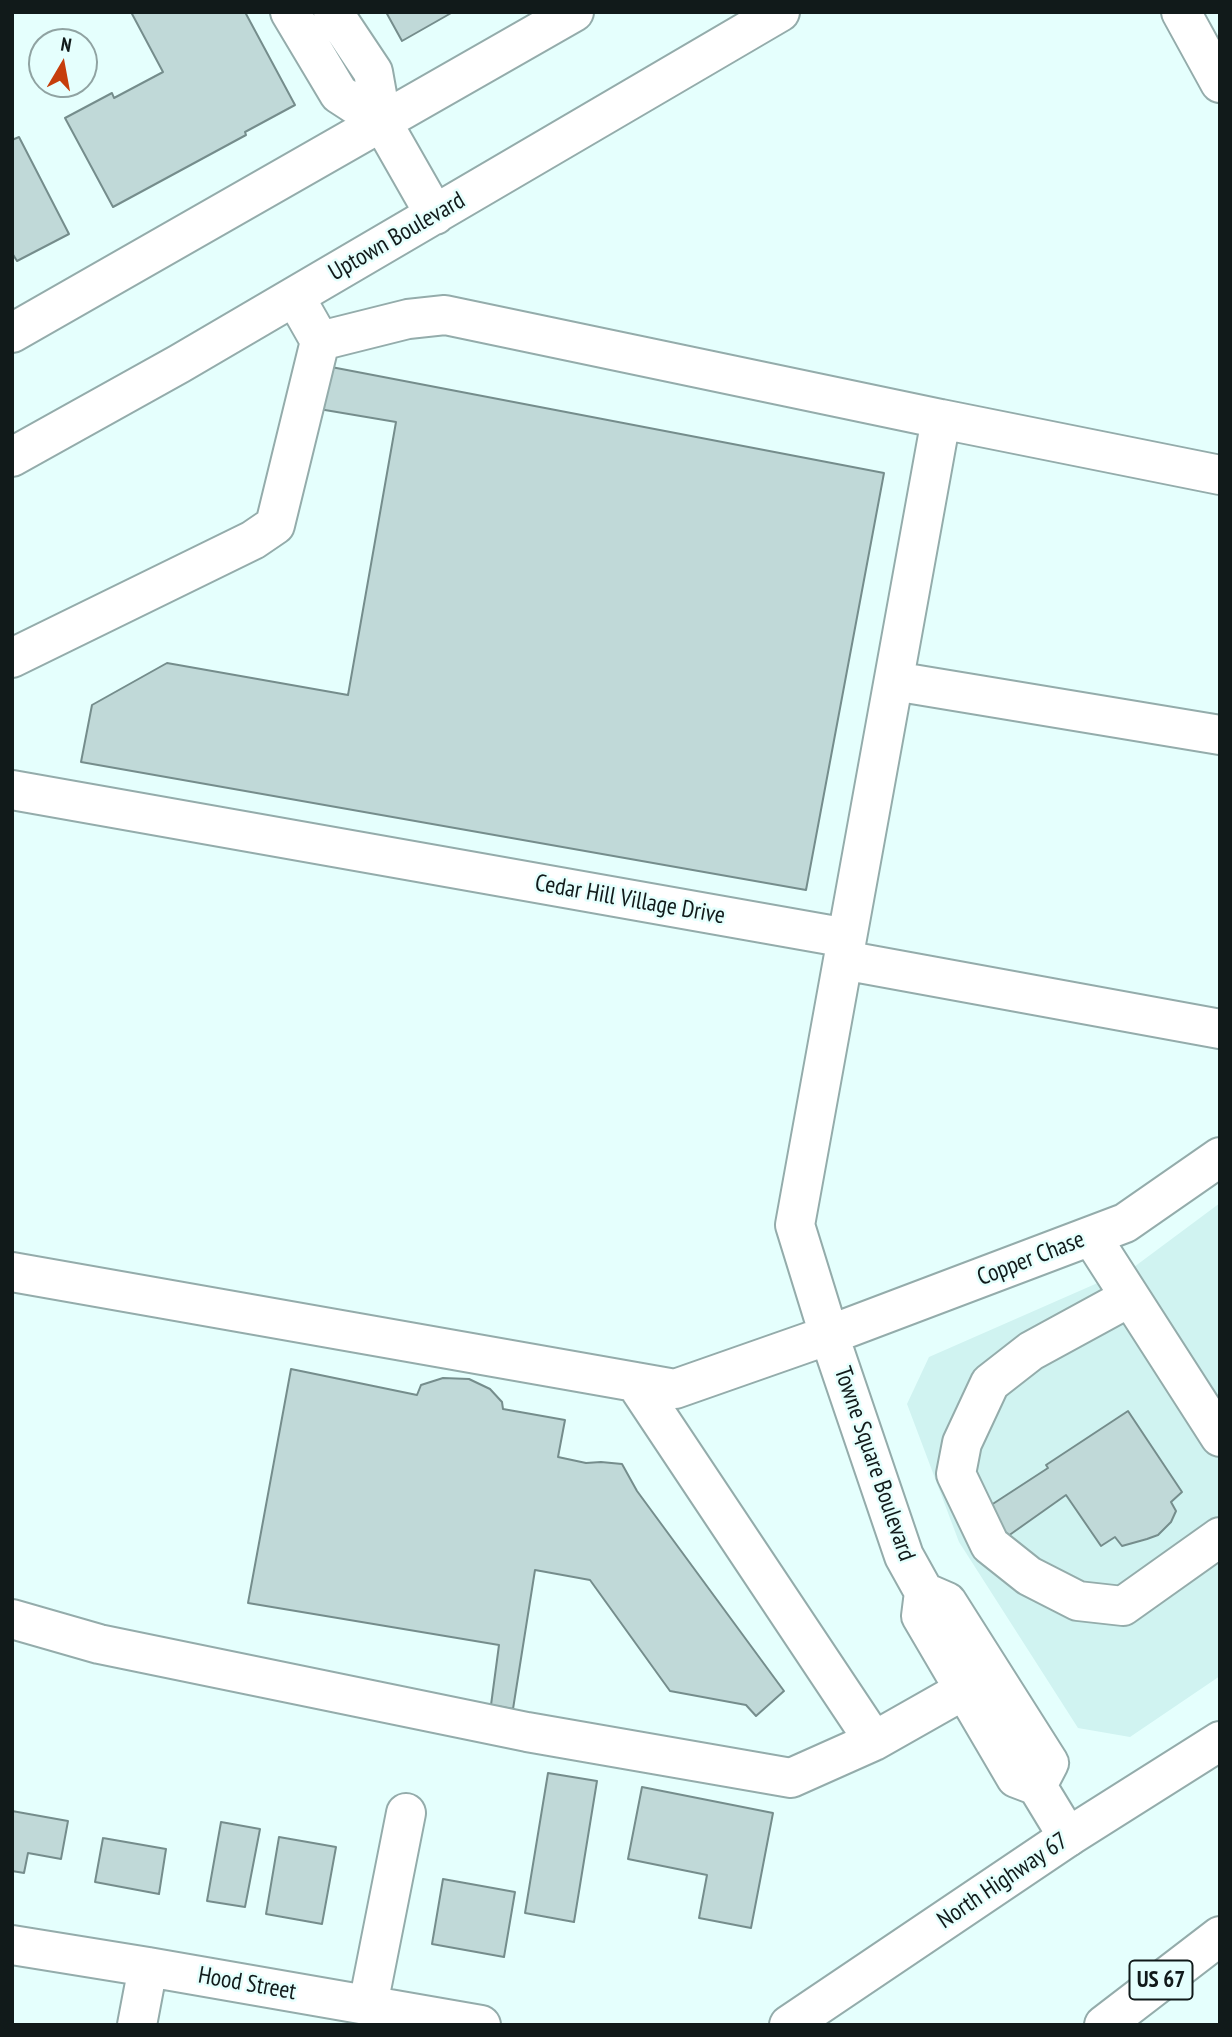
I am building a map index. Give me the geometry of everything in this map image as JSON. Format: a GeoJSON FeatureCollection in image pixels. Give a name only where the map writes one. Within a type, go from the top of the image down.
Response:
{"type":"FeatureCollection","features":[{"type":"Feature","properties":{"kind":"main road"},"geometry":{"type":"LineString","coordinates":[[290,12],[339,94],[382,122]]}},
{"type":"Feature","properties":{"kind":"main road"},"geometry":{"type":"LineString","coordinates":[[333,12],[373,72],[382,122],[435,215]]}},
{"type":"Feature","properties":{"kind":"main road"},"geometry":{"type":"LineString","coordinates":[[12,333],[574,12]]}},
{"type":"Feature","properties":{"kind":"main road","name":"Uptown Boulevard"},"geometry":{"type":"LineString","coordinates":[[12,457],[179,365],[780,12]]}},
{"type":"Feature","properties":{"kind":"main road"},"geometry":{"type":"LineString","coordinates":[[1181,12],[1220,83]]}},
{"type":"Feature","properties":{"kind":"main road"},"geometry":{"type":"LineString","coordinates":[[12,658],[253,540],[275,525],[320,341],[295,297]]}},
{"type":"Feature","properties":{"kind":"main road"},"geometry":{"type":"LineString","coordinates":[[320,341],[408,320],[445,315],[1220,475]]}},
{"type":"Feature","properties":{"kind":"main road"},"geometry":{"type":"LineString","coordinates":[[829,1335],[795,1225],[941,419]]}},
{"type":"Feature","properties":{"kind":"main road"},"geometry":{"type":"LineString","coordinates":[[894,681],[1220,735]]}},
{"type":"Feature","properties":{"kind":"main road","name":"Cedar Hill Village Drive"},"geometry":{"type":"LineString","coordinates":[[12,790],[845,949],[1220,1029]]}},
{"type":"Feature","properties":{"kind":"main road","name":"Copper Chase"},"geometry":{"type":"LineString","coordinates":[[12,1272],[675,1389],[829,1335],[1125,1223],[1220,1157]]}},
{"type":"Feature","properties":{"kind":"main road"},"geometry":{"type":"LineString","coordinates":[[1091,1236],[1220,1437]]}},
{"type":"Feature","properties":{"kind":"main road"},"geometry":{"type":"LineString","coordinates":[[1130,1297],[1031,1351],[990,1383],[962,1443],[956,1474],[990,1545],[1029,1576],[1079,1601],[1123,1606],[1220,1537]]}},
{"type":"Feature","properties":{"kind":"main road","name":"Towne Square Boulevard"},"geometry":{"type":"LineString","coordinates":[[829,1335],[904,1556],[923,1592],[921,1616],[1016,1778],[1037,1786],[1068,1837]]}},
{"type":"Feature","properties":{"kind":"main road"},"geometry":{"type":"LineString","coordinates":[[635,1382],[874,1741]]}},
{"type":"Feature","properties":{"kind":"main road","name":"Towne Square Boulevard"},"geometry":{"type":"LineString","coordinates":[[923,1592],[947,1602],[1049,1763],[1037,1786]]}},
{"type":"Feature","properties":{"kind":"main road"},"geometry":{"type":"LineString","coordinates":[[12,1619],[99,1644],[527,1732],[791,1778],[874,1741],[964,1690]]}},
{"type":"Feature","properties":{"kind":"main road","name":"North Highway 67"},"geometry":{"type":"LineString","coordinates":[[789,2025],[1068,1837],[1220,1741]]}},
{"type":"Feature","properties":{"kind":"main road"},"geometry":{"type":"LineString","coordinates":[[368,2005],[406,1813]]}},
{"type":"Feature","properties":{"kind":"main road"},"geometry":{"type":"LineString","coordinates":[[1116,2015],[1220,1911]]}},
{"type":"Feature","properties":{"kind":"main road","name":"US 67"},"geometry":{"type":"LineString","coordinates":[[1116,2015],[1220,1936]]}},
{"type":"Feature","properties":{"kind":"main road","name":"Hood Street"},"geometry":{"type":"LineString","coordinates":[[12,1945],[481,2025]]}},
{"type":"Feature","properties":{"kind":"main road"},"geometry":{"type":"LineString","coordinates":[[137,2025],[148,1967]]}},
{"type":"Feature","properties":{"kind":"shaded area"},"geometry":{"type":"Polygon","coordinates":[[[1220,1203],[1220,1676],[1130,1737],[1078,1728],[959,1542],[907,1404],[929,1357],[1134,1267],[1220,1203]]]}},
{"type":"Feature","properties":{"kind":"building"},"geometry":{"type":"Polygon","coordinates":[[[131,12],[245,12],[295,105],[245,132],[246,135],[113,207],[65,118],[112,93],[114,98],[163,72],[131,12]]]}},
{"type":"Feature","properties":{"kind":"building"},"geometry":{"type":"Polygon","coordinates":[[[386,12],[453,12],[402,41],[386,12]]]}},
{"type":"Feature","properties":{"kind":"building"},"geometry":{"type":"Polygon","coordinates":[[[19,137],[69,234],[17,261],[12,253],[12,140],[19,137]]]}},
{"type":"Feature","properties":{"kind":"building"},"geometry":{"type":"Polygon","coordinates":[[[326,366],[884,473],[806,890],[81,762],[92,705],[167,663],[348,695],[396,422],[319,409],[326,366]]]}},
{"type":"Feature","properties":{"kind":"building"},"geometry":{"type":"Polygon","coordinates":[[[291,1369],[417,1395],[421,1385],[443,1378],[469,1379],[490,1389],[502,1402],[503,1409],[565,1420],[558,1457],[586,1463],[622,1464],[637,1491],[784,1691],[756,1716],[746,1705],[670,1691],[590,1580],[535,1570],[513,1709],[491,1705],[499,1645],[248,1603],[291,1369]]]}},
{"type":"Feature","properties":{"kind":"building"},"geometry":{"type":"Polygon","coordinates":[[[1128,1411],[1182,1492],[1171,1502],[1176,1511],[1171,1522],[1158,1535],[1147,1539],[1122,1546],[1115,1537],[1101,1546],[1066,1495],[1001,1541],[985,1509],[1128,1411]]]}},
{"type":"Feature","properties":{"kind":"building"},"geometry":{"type":"Polygon","coordinates":[[[548,1773],[597,1781],[574,1922],[525,1913],[548,1773]]]}},
{"type":"Feature","properties":{"kind":"building"},"geometry":{"type":"Polygon","coordinates":[[[642,1787],[773,1813],[751,1928],[699,1918],[707,1875],[628,1859],[642,1787]]]}},
{"type":"Feature","properties":{"kind":"building"},"geometry":{"type":"Polygon","coordinates":[[[12,1811],[68,1821],[61,1859],[28,1853],[24,1873],[12,1871],[12,1811]]]}},
{"type":"Feature","properties":{"kind":"building"},"geometry":{"type":"Polygon","coordinates":[[[221,1822],[260,1829],[245,1907],[207,1901],[221,1822]]]}},
{"type":"Feature","properties":{"kind":"building"},"geometry":{"type":"Polygon","coordinates":[[[279,1837],[336,1847],[322,1924],[266,1914],[279,1837]]]}},
{"type":"Feature","properties":{"kind":"building"},"geometry":{"type":"Polygon","coordinates":[[[103,1838],[166,1849],[159,1894],[95,1882],[103,1838]]]}},
{"type":"Feature","properties":{"kind":"building"},"geometry":{"type":"Polygon","coordinates":[[[443,1879],[515,1892],[504,1957],[432,1944],[443,1879]]]}}]}
